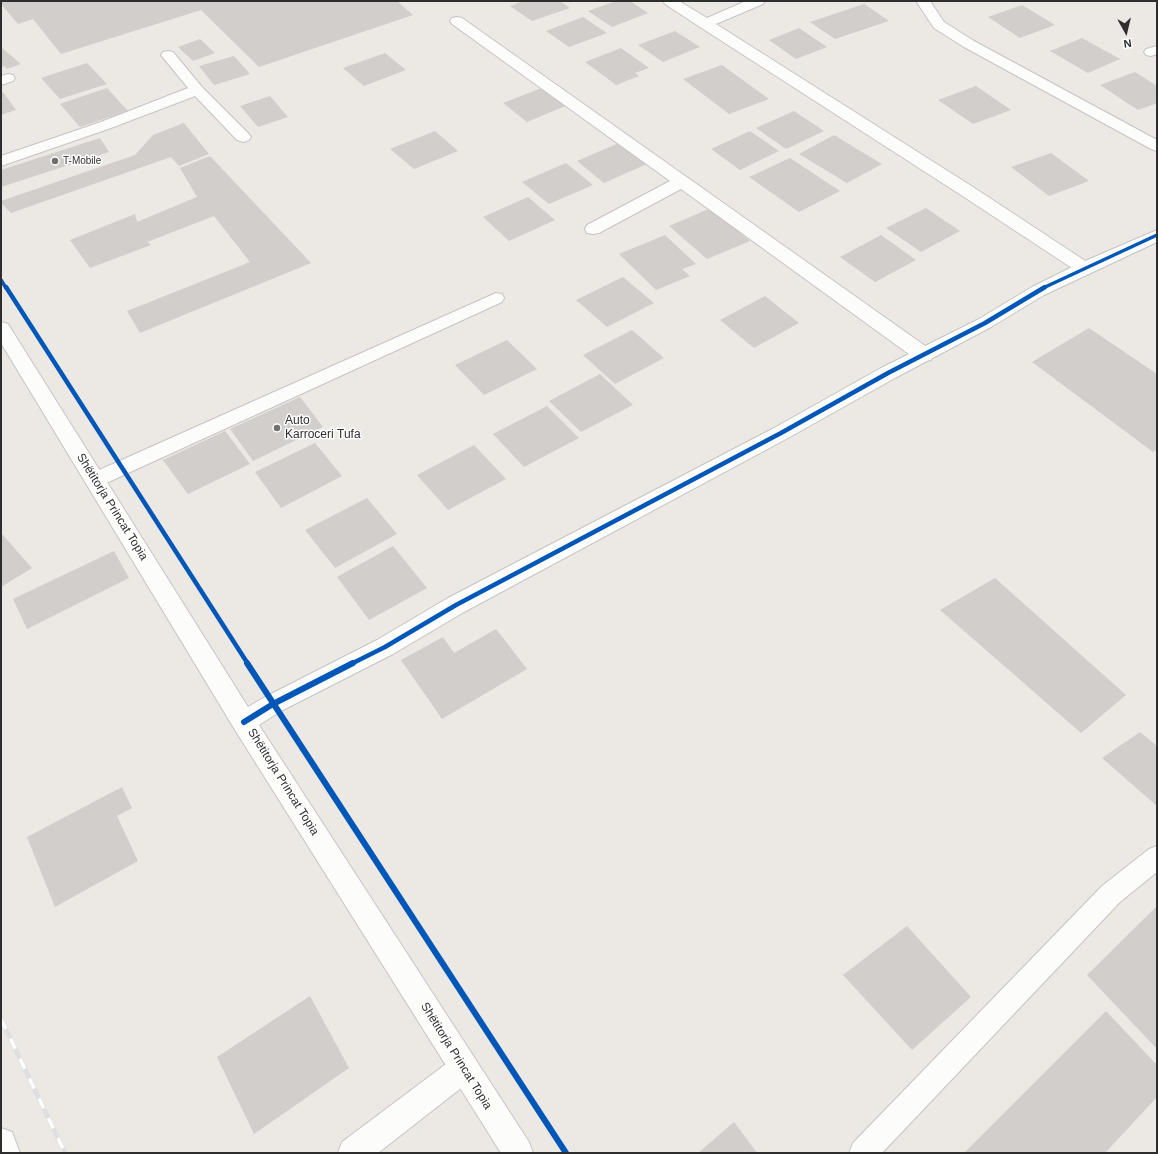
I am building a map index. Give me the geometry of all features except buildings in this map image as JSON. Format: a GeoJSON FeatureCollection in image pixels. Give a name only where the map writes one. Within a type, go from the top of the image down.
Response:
{"type":"FeatureCollection","features":[{"type":"Feature","properties":{"kind":"street"},"geometry":{"type":"LineString","coordinates":[[670,1],[967,191],[1084,268]]}},
{"type":"Feature","properties":{"kind":"street"},"geometry":{"type":"LineString","coordinates":[[705,24],[758,1]]}},
{"type":"Feature","properties":{"kind":"street"},"geometry":{"type":"LineString","coordinates":[[923,1],[939,25],[969,44],[1157,146]]}},
{"type":"Feature","properties":{"kind":"street"},"geometry":{"type":"LineString","coordinates":[[457,21],[924,354]]}},
{"type":"Feature","properties":{"kind":"street"},"geometry":{"type":"LineString","coordinates":[[168,55],[197,90],[243,137]]}},
{"type":"Feature","properties":{"kind":"street"},"geometry":{"type":"LineString","coordinates":[[1,161],[106,125],[197,90]]}},
{"type":"Feature","properties":{"kind":"street"},"geometry":{"type":"LineString","coordinates":[[593,229],[681,182]]}},
{"type":"Feature","properties":{"kind":"street"},"geometry":{"type":"LineString","coordinates":[[244,722],[273,704],[385,647],[456,605],[781,433],[1084,268],[1157,235]]}},
{"type":"Feature","properties":{"kind":"street","name":"Shëtitorja Princat Topia"},"geometry":{"type":"LineString","coordinates":[[1,328],[244,722],[518,1153]]}},
{"type":"Feature","properties":{"kind":"street"},"geometry":{"type":"LineString","coordinates":[[353,1153],[464,1068]]}},
{"type":"Feature","properties":{"kind":"street"},"geometry":{"type":"LineString","coordinates":[[1,1143],[5,1153]]}},
{"type":"Feature","properties":{"kind":"lane"},"geometry":{"type":"LineString","coordinates":[[95,480],[496,298]]}},
{"type":"Feature","properties":{"kind":"lane"},"geometry":{"type":"LineString","coordinates":[[863,1153],[1110,894],[1157,857]]}},
{"type":"Feature","properties":{"kind":"railway"},"geometry":{"type":"LineString","coordinates":[[1,1019],[65,1153]]}},
{"type":"Feature","properties":{"kind":"cycle path"},"geometry":{"type":"LineString","coordinates":[[244,722],[273,704],[385,647],[456,605],[781,433],[888,373],[985,323],[1038,291],[1084,268],[1157,235]]}},
{"type":"Feature","properties":{"kind":"cycle path"},"geometry":{"type":"LineString","coordinates":[[1,280],[293,734],[566,1153]]}},
{"type":"Feature","properties":{"kind":"place","name":"T-Mobile"},"geometry":{"type":"Point","coordinates":[55,161]}},
{"type":"Feature","properties":{"kind":"place","name":"Auto Karroceri Tufa"},"geometry":{"type":"Point","coordinates":[277,428]}}]}
